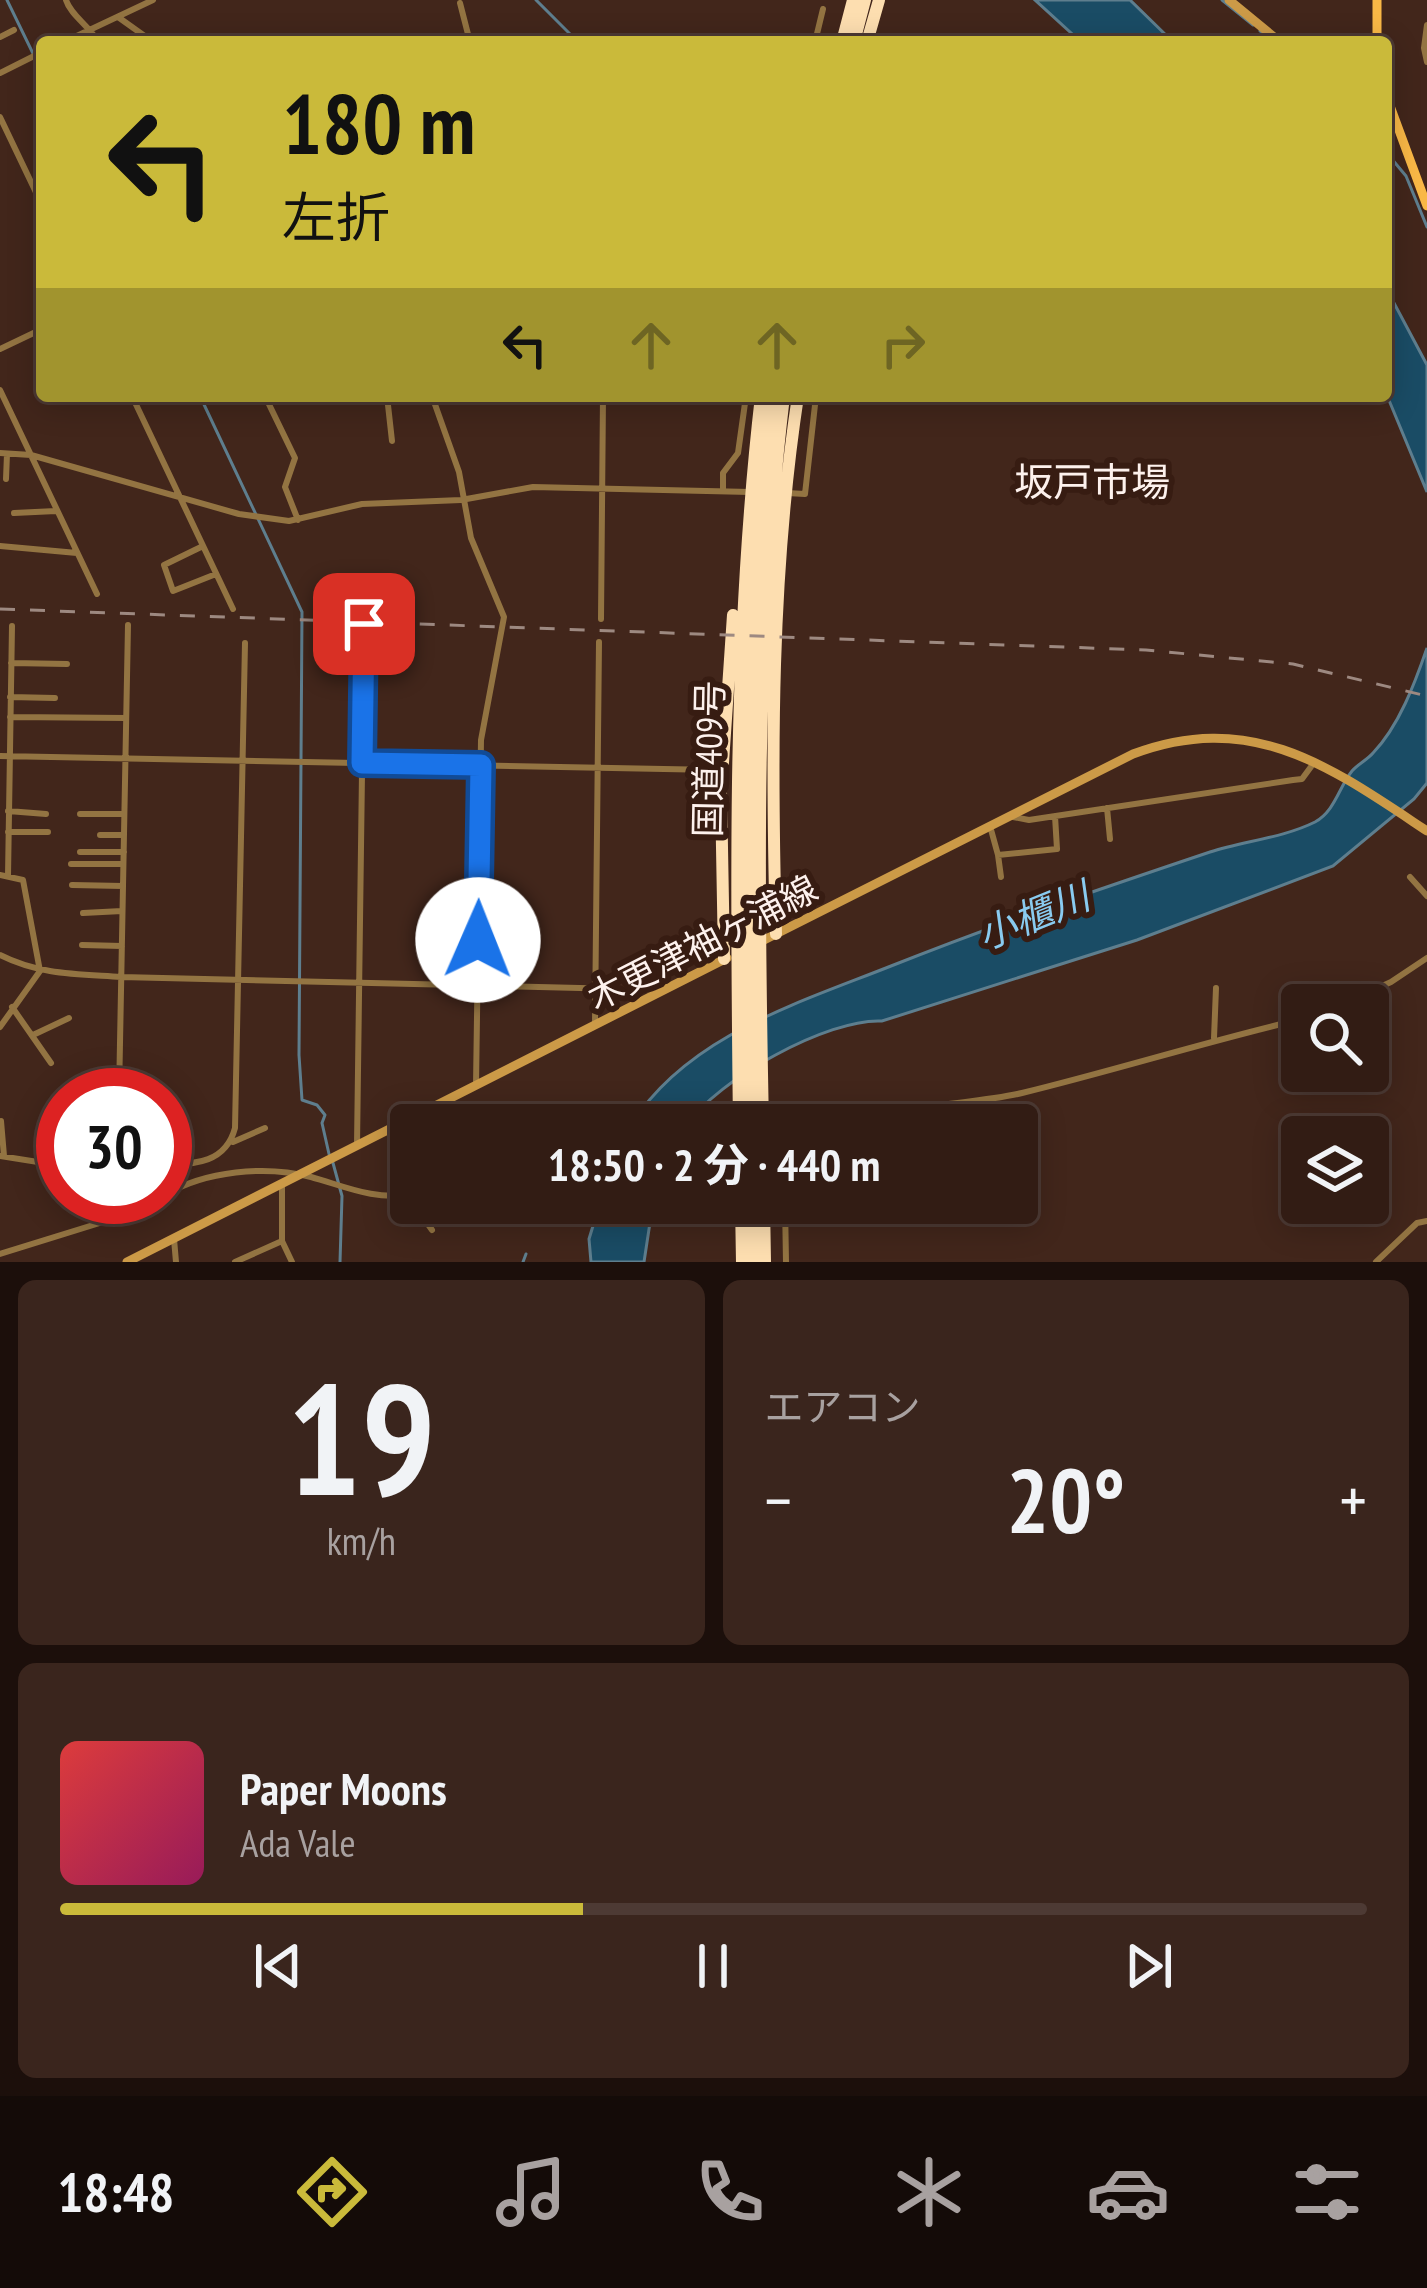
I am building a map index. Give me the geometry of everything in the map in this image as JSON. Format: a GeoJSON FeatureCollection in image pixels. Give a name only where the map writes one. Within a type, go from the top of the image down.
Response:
{"type":"FeatureCollection","features":[{"type":"Feature","properties":{"kind":"highway"},"geometry":{"type":"LineString","coordinates":[[844,36],[853,0]]}},
{"type":"Feature","properties":{"kind":"highway"},"geometry":{"type":"LineString","coordinates":[[856,36],[865,0]]}},
{"type":"Feature","properties":{"kind":"highway"},"geometry":{"type":"LineString","coordinates":[[869,36],[879,0]]}},
{"type":"Feature","properties":{"kind":"highway","name":"国道409号"},"geometry":{"type":"LineString","coordinates":[[740,1104],[737,742],[760,402]]}},
{"type":"Feature","properties":{"kind":"highway"},"geometry":{"type":"LineString","coordinates":[[751,1104],[748,723],[756,563],[772,402]]}},
{"type":"Feature","properties":{"kind":"highway"},"geometry":{"type":"LineString","coordinates":[[763,1104],[759,723],[767,564],[783,402]]}},
{"type":"Feature","properties":{"kind":"highway"},"geometry":{"type":"LineString","coordinates":[[776,934],[772,786],[776,655],[797,402]]}},
{"type":"Feature","properties":{"kind":"highway"},"geometry":{"type":"LineString","coordinates":[[724,959],[721,792],[740,532],[753,471]]}},
{"type":"Feature","properties":{"kind":"highway"},"geometry":{"type":"LineString","coordinates":[[741,1224],[742,1262]]}},
{"type":"Feature","properties":{"kind":"highway"},"geometry":{"type":"LineString","coordinates":[[753,1224],[754,1262]]}},
{"type":"Feature","properties":{"kind":"highway"},"geometry":{"type":"LineString","coordinates":[[764,1224],[765,1262]]}},
{"type":"Feature","properties":{"kind":"main road"},"geometry":{"type":"LineString","coordinates":[[1229,0],[1273,36]]}},
{"type":"Feature","properties":{"kind":"main road"},"geometry":{"type":"LineString","coordinates":[[1377,0],[1377,36]]}},
{"type":"Feature","properties":{"kind":"main road"},"geometry":{"type":"LineString","coordinates":[[1392,125],[1427,206]]}},
{"type":"Feature","properties":{"kind":"main road","name":"木更津袖ヶ浦線"},"geometry":{"type":"LineString","coordinates":[[440,1104],[1150,748],[1232,738],[1257,741],[1316,760],[1427,831]]}},
{"type":"Feature","properties":{"kind":"main road","name":"木更津袖ヶ浦線"},"geometry":{"type":"LineString","coordinates":[[127,1262],[390,1129]]}},
{"type":"Feature","properties":{"kind":"street"},"geometry":{"type":"LineString","coordinates":[[66,0],[95,36]]}},
{"type":"Feature","properties":{"kind":"street"},"geometry":{"type":"LineString","coordinates":[[76,36],[153,0]]}},
{"type":"Feature","properties":{"kind":"street"},"geometry":{"type":"LineString","coordinates":[[460,3],[468,36]]}},
{"type":"Feature","properties":{"kind":"street"},"geometry":{"type":"LineString","coordinates":[[816,36],[823,9]]}},
{"type":"Feature","properties":{"kind":"street"},"geometry":{"type":"LineString","coordinates":[[118,17],[145,36]]}},
{"type":"Feature","properties":{"kind":"street"},"geometry":{"type":"LineString","coordinates":[[1427,25],[1427,62]]}},
{"type":"Feature","properties":{"kind":"street"},"geometry":{"type":"LineString","coordinates":[[0,37],[14,30]]}},
{"type":"Feature","properties":{"kind":"street"},"geometry":{"type":"LineString","coordinates":[[0,73],[36,55]]}},
{"type":"Feature","properties":{"kind":"street"},"geometry":{"type":"LineString","coordinates":[[0,117],[4,136],[36,194]]}},
{"type":"Feature","properties":{"kind":"street"},"geometry":{"type":"LineString","coordinates":[[0,349],[36,332]]}},
{"type":"Feature","properties":{"kind":"street"},"geometry":{"type":"LineString","coordinates":[[0,390],[97,595]]}},
{"type":"Feature","properties":{"kind":"street"},"geometry":{"type":"LineString","coordinates":[[135,402],[233,609]]}},
{"type":"Feature","properties":{"kind":"street"},"geometry":{"type":"LineString","coordinates":[[269,402],[295,458],[285,487],[298,520]]}},
{"type":"Feature","properties":{"kind":"street"},"geometry":{"type":"LineString","coordinates":[[388,402],[392,441]]}},
{"type":"Feature","properties":{"kind":"street"},"geometry":{"type":"LineString","coordinates":[[434,402],[459,472],[471,538],[504,617],[481,765],[476,1086]]}},
{"type":"Feature","properties":{"kind":"street"},"geometry":{"type":"LineString","coordinates":[[601,619],[603,402]]}},
{"type":"Feature","properties":{"kind":"street"},"geometry":{"type":"LineString","coordinates":[[723,491],[723,473],[738,453],[745,402]]}},
{"type":"Feature","properties":{"kind":"street"},"geometry":{"type":"LineString","coordinates":[[7,479],[3,454],[31,455],[239,514],[298,520],[362,504],[461,500],[533,487],[805,494],[815,402]]}},
{"type":"Feature","properties":{"kind":"street"},"geometry":{"type":"LineString","coordinates":[[14,512],[56,511]]}},
{"type":"Feature","properties":{"kind":"street"},"geometry":{"type":"LineString","coordinates":[[0,546],[77,553]]}},
{"type":"Feature","properties":{"kind":"street"},"geometry":{"type":"LineString","coordinates":[[203,546],[164,566],[173,591],[216,574]]}},
{"type":"Feature","properties":{"kind":"street"},"geometry":{"type":"LineString","coordinates":[[357,1145],[364,624]]}},
{"type":"Feature","properties":{"kind":"street"},"geometry":{"type":"LineString","coordinates":[[119,1068],[128,625]]}},
{"type":"Feature","properties":{"kind":"street"},"geometry":{"type":"LineString","coordinates":[[0,1028],[40,971],[22,880],[4,876],[8,832],[4,757],[12,626]]}},
{"type":"Feature","properties":{"kind":"street"},"geometry":{"type":"LineString","coordinates":[[595,1027],[599,642]]}},
{"type":"Feature","properties":{"kind":"street"},"geometry":{"type":"LineString","coordinates":[[230,1144],[237,1111],[244,643]]}},
{"type":"Feature","properties":{"kind":"street"},"geometry":{"type":"LineString","coordinates":[[11,663],[67,664]]}},
{"type":"Feature","properties":{"kind":"street"},"geometry":{"type":"LineString","coordinates":[[10,698],[55,698]]}},
{"type":"Feature","properties":{"kind":"street"},"geometry":{"type":"LineString","coordinates":[[10,717],[126,718]]}},
{"type":"Feature","properties":{"kind":"street"},"geometry":{"type":"LineString","coordinates":[[4,757],[716,770]]}},
{"type":"Feature","properties":{"kind":"street"},"geometry":{"type":"LineString","coordinates":[[1009,817],[1029,820],[1302,778],[1316,760]]}},
{"type":"Feature","properties":{"kind":"street"},"geometry":{"type":"LineString","coordinates":[[1107,808],[1110,839]]}},
{"type":"Feature","properties":{"kind":"street"},"geometry":{"type":"LineString","coordinates":[[6,814],[46,814]]}},
{"type":"Feature","properties":{"kind":"street"},"geometry":{"type":"LineString","coordinates":[[80,814],[124,814]]}},
{"type":"Feature","properties":{"kind":"street"},"geometry":{"type":"LineString","coordinates":[[998,855],[1058,849],[1055,816]]}},
{"type":"Feature","properties":{"kind":"street"},"geometry":{"type":"LineString","coordinates":[[991,826],[1001,877]]}},
{"type":"Feature","properties":{"kind":"street"},"geometry":{"type":"LineString","coordinates":[[8,832],[48,832]]}},
{"type":"Feature","properties":{"kind":"street"},"geometry":{"type":"LineString","coordinates":[[100,835],[124,835]]}},
{"type":"Feature","properties":{"kind":"street"},"geometry":{"type":"LineString","coordinates":[[80,852],[124,852]]}},
{"type":"Feature","properties":{"kind":"street"},"geometry":{"type":"LineString","coordinates":[[71,864],[123,864]]}},
{"type":"Feature","properties":{"kind":"street"},"geometry":{"type":"LineString","coordinates":[[1410,877],[1427,896]]}},
{"type":"Feature","properties":{"kind":"street"},"geometry":{"type":"LineString","coordinates":[[72,885],[123,886]]}},
{"type":"Feature","properties":{"kind":"street"},"geometry":{"type":"LineString","coordinates":[[83,913],[122,911]]}},
{"type":"Feature","properties":{"kind":"street"},"geometry":{"type":"LineString","coordinates":[[82,945],[122,946]]}},
{"type":"Feature","properties":{"kind":"street"},"geometry":{"type":"LineString","coordinates":[[0,955],[40,971],[121,977],[666,990]]}},
{"type":"Feature","properties":{"kind":"street"},"geometry":{"type":"LineString","coordinates":[[1387,984],[1426,961]]}},
{"type":"Feature","properties":{"kind":"street"},"geometry":{"type":"LineString","coordinates":[[1215,1039],[1216,988]]}},
{"type":"Feature","properties":{"kind":"street"},"geometry":{"type":"LineString","coordinates":[[12,1007],[51,1063]]}},
{"type":"Feature","properties":{"kind":"street"},"geometry":{"type":"LineString","coordinates":[[32,1035],[69,1018]]}},
{"type":"Feature","properties":{"kind":"street"},"geometry":{"type":"LineString","coordinates":[[957,1104],[1020,1093],[1281,1024]]}},
{"type":"Feature","properties":{"kind":"street"},"geometry":{"type":"LineString","coordinates":[[1,1121],[2,1156],[36,1162]]}},
{"type":"Feature","properties":{"kind":"street"},"geometry":{"type":"LineString","coordinates":[[192,1163],[218,1156],[230,1144],[265,1128]]}},
{"type":"Feature","properties":{"kind":"street"},"geometry":{"type":"LineString","coordinates":[[218,1156],[220,1175]]}},
{"type":"Feature","properties":{"kind":"street"},"geometry":{"type":"LineString","coordinates":[[192,1185],[220,1175],[299,1175],[356,1192],[390,1196]]}},
{"type":"Feature","properties":{"kind":"street"},"geometry":{"type":"LineString","coordinates":[[282,1184],[282,1240],[292,1262]]}},
{"type":"Feature","properties":{"kind":"street"},"geometry":{"type":"LineString","coordinates":[[1376,1262],[1417,1223],[1427,1221]]}},
{"type":"Feature","properties":{"kind":"street"},"geometry":{"type":"LineString","coordinates":[[0,1254],[96,1224]]}},
{"type":"Feature","properties":{"kind":"street"},"geometry":{"type":"LineString","coordinates":[[428,1224],[432,1230]]}},
{"type":"Feature","properties":{"kind":"street"},"geometry":{"type":"LineString","coordinates":[[785,1224],[786,1262]]}},
{"type":"Feature","properties":{"kind":"street"},"geometry":{"type":"LineString","coordinates":[[174,1239],[176,1262]]}},
{"type":"Feature","properties":{"kind":"street"},"geometry":{"type":"LineString","coordinates":[[235,1262],[282,1240]]}},
{"type":"Feature","properties":{"kind":"water"},"geometry":{"type":"Polygon","coordinates":[[[1035,0],[1130,0],[1167,36],[1074,36],[1035,0]]]}},
{"type":"Feature","properties":{"kind":"water"},"geometry":{"type":"Polygon","coordinates":[[[1392,299],[1427,365],[1427,492],[1390,402],[1392,299]]]}},
{"type":"Feature","properties":{"kind":"water","name":"小櫃川"},"geometry":{"type":"Polygon","coordinates":[[[1427,648],[1427,783],[1333,866],[1137,940],[882,1021],[833,1030],[776,1055],[706,1104],[647,1104],[713,1045],[783,1009],[1050,907],[1315,822],[1332,805],[1352,771],[1391,730],[1427,648]]]}},
{"type":"Feature","properties":{"kind":"water"},"geometry":{"type":"Polygon","coordinates":[[[594,1224],[650,1224],[644,1262],[591,1262],[594,1224]]]}},
{"type":"Feature","properties":{"kind":"waterway"},"geometry":{"type":"LineString","coordinates":[[7,0],[36,60]]}},
{"type":"Feature","properties":{"kind":"waterway"},"geometry":{"type":"LineString","coordinates":[[536,0],[572,36]]}},
{"type":"Feature","properties":{"kind":"waterway"},"geometry":{"type":"LineString","coordinates":[[1222,0],[1253,25]]}},
{"type":"Feature","properties":{"kind":"waterway"},"geometry":{"type":"LineString","coordinates":[[1260,31],[1265,36]]}},
{"type":"Feature","properties":{"kind":"waterway"},"geometry":{"type":"LineString","coordinates":[[1392,159],[1406,176],[1427,227]]}},
{"type":"Feature","properties":{"kind":"waterway"},"geometry":{"type":"LineString","coordinates":[[203,402],[302,612],[299,1055],[302,1100],[317,1105],[325,1115],[322,1123],[329,1154]]}},
{"type":"Feature","properties":{"kind":"waterway"},"geometry":{"type":"LineString","coordinates":[[333,1163],[342,1196],[340,1262]]}},
{"type":"Feature","properties":{"kind":"waterway"},"geometry":{"type":"LineString","coordinates":[[523,1262],[526,1254]]}},
{"type":"Feature","properties":{"kind":"railway"},"geometry":{"type":"LineString","coordinates":[[0,609],[1146,650],[1293,664],[1427,696]]}},
{"type":"Feature","properties":{"kind":"district","name":"坂戸市場"},"geometry":{"type":"Point","coordinates":[1092,481]}},
{"type":"Feature","properties":{"kind":"route"},"geometry":{"type":"LineString","coordinates":[[364,624],[362,763],[481,765],[478,940]]}}]}
